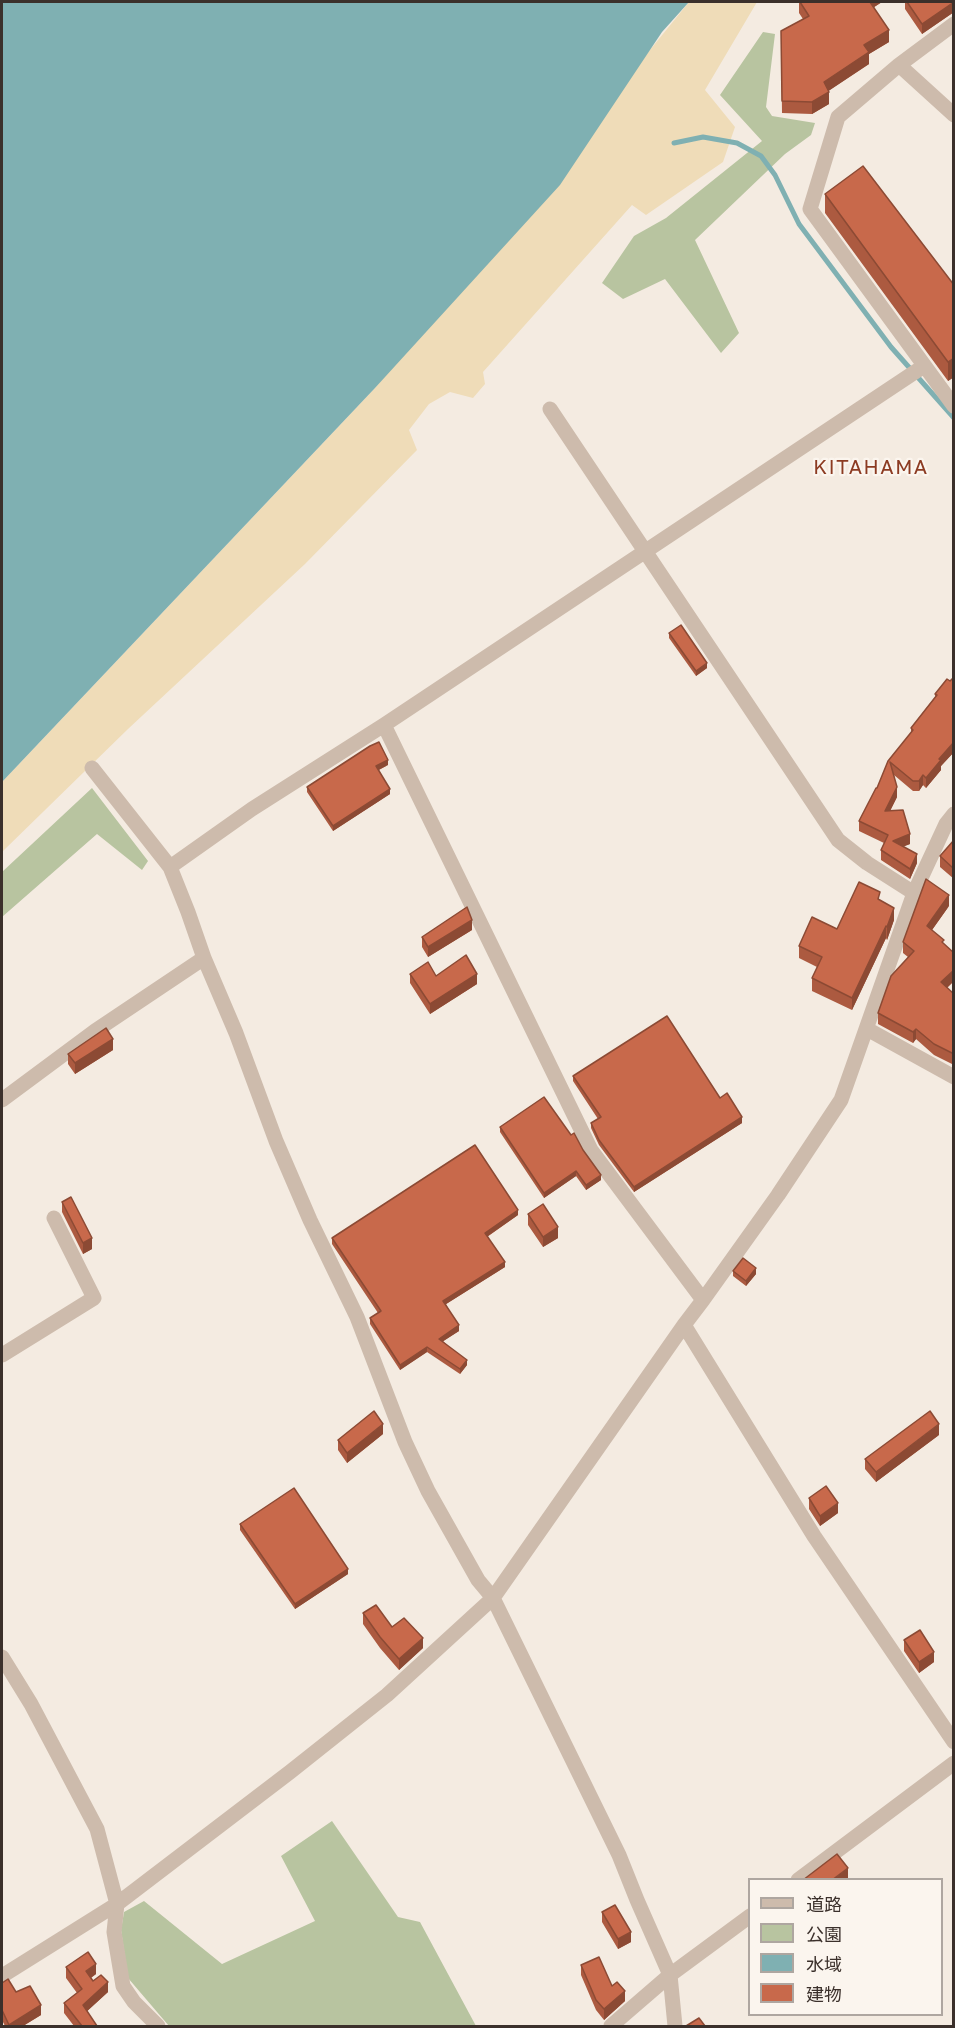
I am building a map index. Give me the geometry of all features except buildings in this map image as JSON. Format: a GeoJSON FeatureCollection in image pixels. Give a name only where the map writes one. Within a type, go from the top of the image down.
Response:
{"type":"FeatureCollection","features":[{"type":"Feature","properties":{"kind":"street"},"geometry":{"type":"LineString","coordinates":[[954,24],[899,65],[838,117],[810,209],[918,370],[954,406]]}},
{"type":"Feature","properties":{"kind":"street"},"geometry":{"type":"LineString","coordinates":[[899,65],[954,115]]}},
{"type":"Feature","properties":{"kind":"street"},"geometry":{"type":"LineString","coordinates":[[170,867],[252,809],[384,725],[918,370]]}},
{"type":"Feature","properties":{"kind":"street"},"geometry":{"type":"LineString","coordinates":[[550,409],[838,840],[867,863],[914,893]]}},
{"type":"Feature","properties":{"kind":"street"},"geometry":{"type":"LineString","coordinates":[[384,725],[591,1150],[613,1183],[703,1300]]}},
{"type":"Feature","properties":{"kind":"street"},"geometry":{"type":"LineString","coordinates":[[92,768],[170,867],[276,1141],[310,1220],[357,1317],[405,1442],[428,1491],[478,1580],[493,1598],[619,1855],[670,1975],[675,2026]]}},
{"type":"Feature","properties":{"kind":"street"},"geometry":{"type":"LineString","coordinates":[[2,1977],[117,1904],[290,1772],[387,1695],[493,1598],[804,1157],[841,1100],[914,893],[946,824],[954,814]]}},
{"type":"Feature","properties":{"kind":"street"},"geometry":{"type":"LineString","coordinates":[[2,1100],[95,1031],[204,958]]}},
{"type":"Feature","properties":{"kind":"street"},"geometry":{"type":"LineString","coordinates":[[867,1029],[954,1077]]}},
{"type":"Feature","properties":{"kind":"street"},"geometry":{"type":"LineString","coordinates":[[2,1355],[94,1298],[54,1218]]}},
{"type":"Feature","properties":{"kind":"street"},"geometry":{"type":"LineString","coordinates":[[684,1325],[814,1536],[954,1742]]}},
{"type":"Feature","properties":{"kind":"street"},"geometry":{"type":"LineString","coordinates":[[2,1657],[31,1704],[97,1829],[117,1904],[114,1932],[123,1986],[134,2002],[158,2026]]}},
{"type":"Feature","properties":{"kind":"street"},"geometry":{"type":"LineString","coordinates":[[801,1878],[954,1763]]}},
{"type":"Feature","properties":{"kind":"street"},"geometry":{"type":"LineString","coordinates":[[612,2026],[670,1975],[748,1917]]}},
{"type":"Feature","properties":{"kind":"green space"},"geometry":{"type":"Polygon","coordinates":[[[763,32],[775,34],[766,107],[772,116],[815,123],[811,135],[785,154],[695,240],[739,333],[721,353],[665,279],[623,299],[602,283],[634,236],[666,218],[762,141],[720,95],[763,32]]]}},
{"type":"Feature","properties":{"kind":"green space"},"geometry":{"type":"Polygon","coordinates":[[[92,788],[148,861],[142,870],[97,834],[2,917],[2,872],[92,788]]]}},
{"type":"Feature","properties":{"kind":"green space"},"geometry":{"type":"Polygon","coordinates":[[[332,1821],[398,1917],[420,1922],[476,2026],[169,2026],[128,1978],[121,1930],[124,1912],[144,1901],[222,1964],[315,1921],[281,1856],[332,1821]]]}},
{"type":"Feature","properties":{"kind":"sand"},"geometry":{"type":"Polygon","coordinates":[[[689,2],[757,2],[705,90],[735,127],[723,162],[646,215],[632,205],[483,372],[485,384],[473,398],[450,392],[429,404],[409,430],[417,450],[305,564],[128,729],[2,852],[2,782],[375,388],[689,2]]]}},
{"type":"Feature","properties":{"kind":"water"},"geometry":{"type":"Polygon","coordinates":[[[2,2],[689,2],[662,32],[560,185],[375,388],[2,782],[2,2]]]}},
{"type":"Feature","properties":{"kind":"waterway"},"geometry":{"type":"LineString","coordinates":[[674,143],[703,137],[737,143],[761,156],[775,175],[799,224],[891,347],[954,418]]}},
{"type":"Feature","properties":{"kind":"district","name":"KITAHAMA"},"geometry":{"type":"Point","coordinates":[871,468]}}]}
